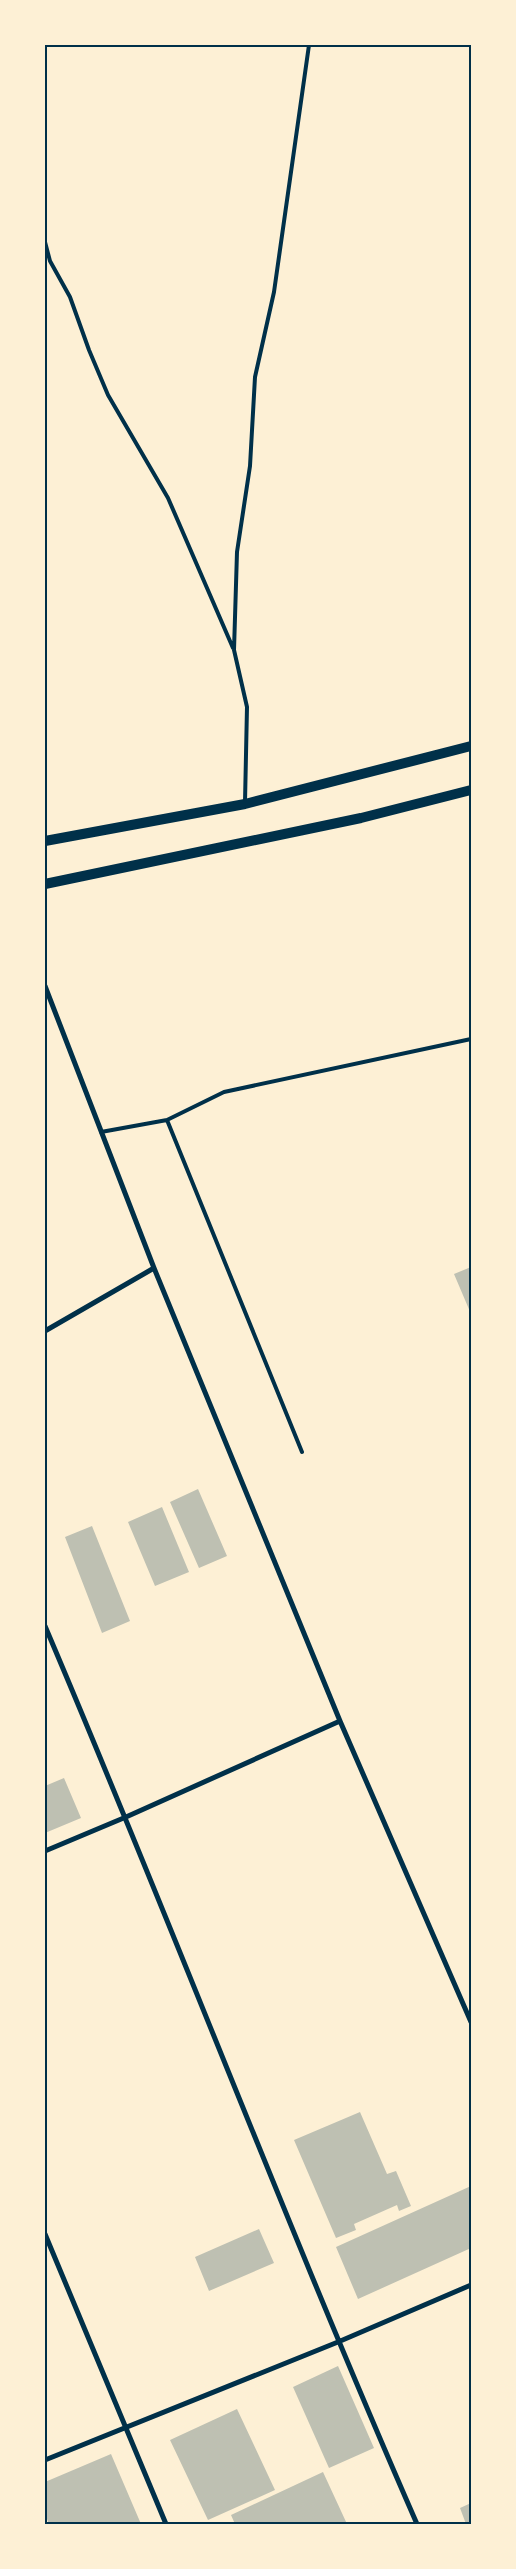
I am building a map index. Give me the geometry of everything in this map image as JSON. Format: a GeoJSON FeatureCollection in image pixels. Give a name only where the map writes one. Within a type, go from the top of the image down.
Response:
{"type":"FeatureCollection","features":[{"type":"Feature","properties":{"kind":"main road"},"geometry":{"type":"LineString","coordinates":[[45,841],[245,804],[471,746]]}},
{"type":"Feature","properties":{"kind":"main road"},"geometry":{"type":"LineString","coordinates":[[45,884],[352,820],[471,790]]}},
{"type":"Feature","properties":{"kind":"street"},"geometry":{"type":"LineString","coordinates":[[45,986],[154,1268],[340,1721],[471,2022]]}},
{"type":"Feature","properties":{"kind":"street"},"geometry":{"type":"LineString","coordinates":[[45,1331],[154,1268]]}},
{"type":"Feature","properties":{"kind":"street"},"geometry":{"type":"LineString","coordinates":[[45,1626],[126,1817],[338,2342],[417,2524]]}},
{"type":"Feature","properties":{"kind":"street"},"geometry":{"type":"LineString","coordinates":[[45,1851],[126,1817],[340,1721]]}},
{"type":"Feature","properties":{"kind":"street"},"geometry":{"type":"LineString","coordinates":[[45,2234],[166,2524]]}},
{"type":"Feature","properties":{"kind":"street"},"geometry":{"type":"LineString","coordinates":[[45,2460],[338,2342],[471,2285]]}},
{"type":"Feature","properties":{"kind":"lane"},"geometry":{"type":"LineString","coordinates":[[234,650],[237,552],[250,466],[255,377],[274,292],[309,45]]}},
{"type":"Feature","properties":{"kind":"lane"},"geometry":{"type":"LineString","coordinates":[[45,242],[50,261],[70,297],[88,350],[108,396],[168,498],[234,650],[247,707],[245,804]]}},
{"type":"Feature","properties":{"kind":"lane"},"geometry":{"type":"LineString","coordinates":[[101,1132],[167,1120],[224,1092],[471,1039]]}},
{"type":"Feature","properties":{"kind":"lane"},"geometry":{"type":"LineString","coordinates":[[167,1120],[302,1452]]}},
{"type":"Feature","properties":{"kind":"building"},"geometry":{"type":"Polygon","coordinates":[[[471,1267],[471,1314],[454,1274],[471,1267]]]}},
{"type":"Feature","properties":{"kind":"building"},"geometry":{"type":"Polygon","coordinates":[[[198,1489],[227,1556],[199,1568],[170,1502],[198,1489]]]}},
{"type":"Feature","properties":{"kind":"building"},"geometry":{"type":"Polygon","coordinates":[[[162,1507],[189,1572],[155,1586],[128,1522],[162,1507]]]}},
{"type":"Feature","properties":{"kind":"building"},"geometry":{"type":"Polygon","coordinates":[[[92,1526],[130,1621],[102,1633],[65,1537],[92,1526]]]}},
{"type":"Feature","properties":{"kind":"building"},"geometry":{"type":"Polygon","coordinates":[[[64,1778],[81,1818],[45,1833],[45,1786],[64,1778]]]}},
{"type":"Feature","properties":{"kind":"building"},"geometry":{"type":"Polygon","coordinates":[[[360,2112],[387,2174],[396,2171],[411,2206],[399,2211],[397,2205],[354,2224],[356,2230],[336,2238],[294,2140],[360,2112]]]}},
{"type":"Feature","properties":{"kind":"building"},"geometry":{"type":"Polygon","coordinates":[[[471,2186],[471,2248],[358,2299],[336,2247],[471,2186]]]}},
{"type":"Feature","properties":{"kind":"building"},"geometry":{"type":"Polygon","coordinates":[[[259,2229],[274,2263],[209,2291],[195,2257],[259,2229]]]}},
{"type":"Feature","properties":{"kind":"building"},"geometry":{"type":"Polygon","coordinates":[[[338,2366],[374,2448],[329,2468],[293,2387],[338,2366]]]}},
{"type":"Feature","properties":{"kind":"building"},"geometry":{"type":"Polygon","coordinates":[[[237,2409],[275,2490],[208,2520],[170,2440],[237,2409]]]}},
{"type":"Feature","properties":{"kind":"building"},"geometry":{"type":"Polygon","coordinates":[[[111,2454],[141,2524],[49,2524],[45,2514],[45,2482],[111,2454]]]}},
{"type":"Feature","properties":{"kind":"building"},"geometry":{"type":"Polygon","coordinates":[[[323,2472],[347,2524],[235,2524],[231,2515],[323,2472]]]}},
{"type":"Feature","properties":{"kind":"building"},"geometry":{"type":"Polygon","coordinates":[[[471,2503],[471,2524],[466,2524],[460,2508],[471,2503]]]}}]}
